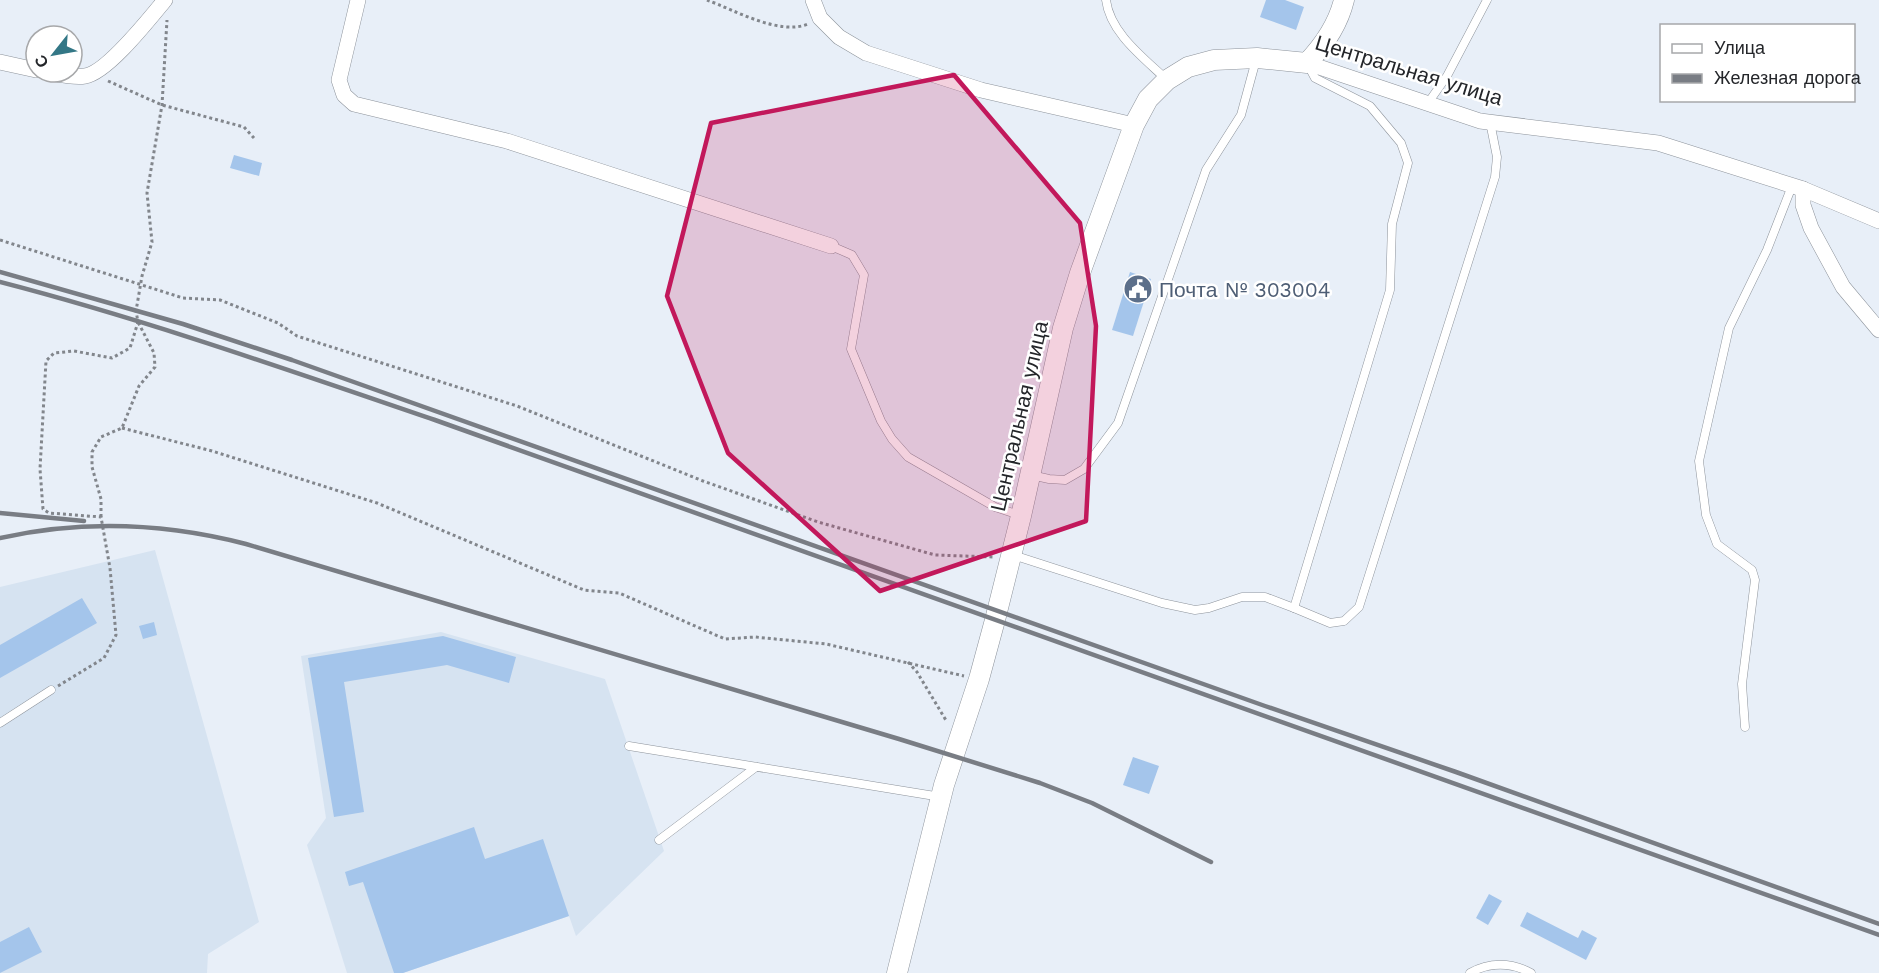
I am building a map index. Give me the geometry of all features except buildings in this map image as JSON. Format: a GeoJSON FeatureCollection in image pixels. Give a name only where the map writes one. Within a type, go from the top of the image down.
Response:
{"type":"FeatureCollection","features":[{"type":"Feature","properties":{"kind":"street"},"geometry":{"type":"LineString","coordinates":[[358,0],[339,80],[344,95],[354,104],[507,141],[831,246]]}},
{"type":"Feature","properties":{"kind":"street"},"geometry":{"type":"LineString","coordinates":[[813,0],[820,18],[839,37],[866,53],[981,90],[1134,125]]}},
{"type":"Feature","properties":{"kind":"street"},"geometry":{"type":"LineString","coordinates":[[1307,63],[1325,43],[1342,9],[1344,0]]}},
{"type":"Feature","properties":{"kind":"street"},"geometry":{"type":"LineString","coordinates":[[84,76],[92,74],[120,51],[166,6]]}},
{"type":"Feature","properties":{"kind":"street","name":"Центральная улица"},"geometry":{"type":"LineString","coordinates":[[897,973],[941,797],[979,679],[1011,557],[1063,328],[1080,273],[1134,125],[1148,99],[1167,80],[1188,67],[1214,60],[1257,58],[1307,63],[1480,121],[1658,143],[1797,188],[1879,221]]}},
{"type":"Feature","properties":{"kind":"street"},"geometry":{"type":"LineString","coordinates":[[0,63],[24,68]]}},
{"type":"Feature","properties":{"kind":"street"},"geometry":{"type":"LineString","coordinates":[[1797,188],[1811,228],[1843,287],[1879,330]]}},
{"type":"Feature","properties":{"kind":"lane"},"geometry":{"type":"LineString","coordinates":[[1106,0],[1107,11],[1119,32],[1167,80]]}},
{"type":"Feature","properties":{"kind":"lane"},"geometry":{"type":"LineString","coordinates":[[1428,103],[1447,76],[1487,0]]}},
{"type":"Feature","properties":{"kind":"lane"},"geometry":{"type":"LineString","coordinates":[[1030,474],[1065,480],[1084,469],[1118,423],[1206,170],[1240,115],[1257,58]]}},
{"type":"Feature","properties":{"kind":"lane"},"geometry":{"type":"LineString","coordinates":[[1293,608],[1390,290],[1392,224],[1408,163],[1401,143],[1370,106],[1315,78],[1307,63]]}},
{"type":"Feature","properties":{"kind":"lane"},"geometry":{"type":"LineString","coordinates":[[1011,557],[1162,603],[1195,610],[1209,608],[1242,597],[1265,597],[1330,623],[1344,621],[1359,608],[1495,177],[1497,157],[1490,122]]}},
{"type":"Feature","properties":{"kind":"lane"},"geometry":{"type":"LineString","coordinates":[[1745,727],[1742,684],[1755,580],[1752,570],[1717,544],[1706,515],[1699,461],[1729,328],[1797,188]]}},
{"type":"Feature","properties":{"kind":"lane"},"geometry":{"type":"LineString","coordinates":[[831,246],[852,255],[864,275],[851,349],[881,421],[892,438],[908,457],[994,507],[1021,516]]}},
{"type":"Feature","properties":{"kind":"lane"},"geometry":{"type":"LineString","coordinates":[[0,723],[51,690]]}},
{"type":"Feature","properties":{"kind":"lane"},"geometry":{"type":"LineString","coordinates":[[629,746],[941,797]]}},
{"type":"Feature","properties":{"kind":"lane"},"geometry":{"type":"LineString","coordinates":[[659,840],[756,767]]}},
{"type":"Feature","properties":{"kind":"lane"},"geometry":{"type":"LineString","coordinates":[[1470,973],[1499,963],[1531,973]]}},
{"type":"Feature","properties":{"kind":"path"},"geometry":{"type":"LineString","coordinates":[[707,0],[777,27],[803,26],[820,18]]}},
{"type":"Feature","properties":{"kind":"path"},"geometry":{"type":"LineString","coordinates":[[123,428],[139,386],[155,367],[154,353],[138,322],[136,311],[140,285],[152,242],[147,193],[162,105],[166,6]]}},
{"type":"Feature","properties":{"kind":"path"},"geometry":{"type":"LineString","coordinates":[[92,74],[162,105],[244,127],[254,138]]}},
{"type":"Feature","properties":{"kind":"path"},"geometry":{"type":"LineString","coordinates":[[0,240],[183,298],[220,300],[278,323],[297,336],[517,406],[703,481],[818,522],[935,555],[1011,557]]}},
{"type":"Feature","properties":{"kind":"path"},"geometry":{"type":"LineString","coordinates":[[101,517],[49,513],[43,509],[40,469],[46,361],[54,353],[74,351],[112,358],[130,348],[138,322]]}},
{"type":"Feature","properties":{"kind":"path"},"geometry":{"type":"LineString","coordinates":[[51,690],[104,658],[116,635],[110,568],[101,517],[101,499],[92,467],[92,452],[101,437],[123,428],[212,451],[377,503],[584,590],[619,593],[725,639],[755,637],[826,644],[979,679]]}},
{"type":"Feature","properties":{"kind":"path"},"geometry":{"type":"LineString","coordinates":[[908,662],[929,691],[958,742]]}},
{"type":"Feature","properties":{"kind":"highlighted area"},"geometry":{"type":"Polygon","coordinates":[[[954,75],[1080,223],[1096,326],[1086,521],[880,591],[728,453],[667,296],[711,123],[954,75]]]}},
{"type":"Feature","properties":{"kind":"shaded area"},"geometry":{"type":"Polygon","coordinates":[[[155,550],[259,922],[208,954],[207,973],[0,973],[0,587],[155,550]]]}},
{"type":"Feature","properties":{"kind":"shaded area"},"geometry":{"type":"Polygon","coordinates":[[[441,632],[605,679],[664,851],[576,936],[569,916],[403,973],[347,973],[307,845],[326,818],[301,656],[441,632]]]}},
{"type":"Feature","properties":{"kind":"railway"},"geometry":{"type":"LineString","coordinates":[[0,272],[183,324],[292,360],[1879,924]]}},
{"type":"Feature","properties":{"kind":"railway"},"geometry":{"type":"LineString","coordinates":[[0,282],[164,329],[435,420],[1879,935]]}},
{"type":"Feature","properties":{"kind":"railway"},"geometry":{"type":"LineString","coordinates":[[0,513],[84,521]]}},
{"type":"Feature","properties":{"kind":"railway"},"geometry":{"type":"LineString","coordinates":[[0,538],[61,528],[123,526],[185,532],[246,544],[1040,783],[1092,803],[1211,862]]}},
{"type":"Feature","properties":{"kind":"place","name":"Почта № 303004"},"geometry":{"type":"Point","coordinates":[1138,289]}}]}
